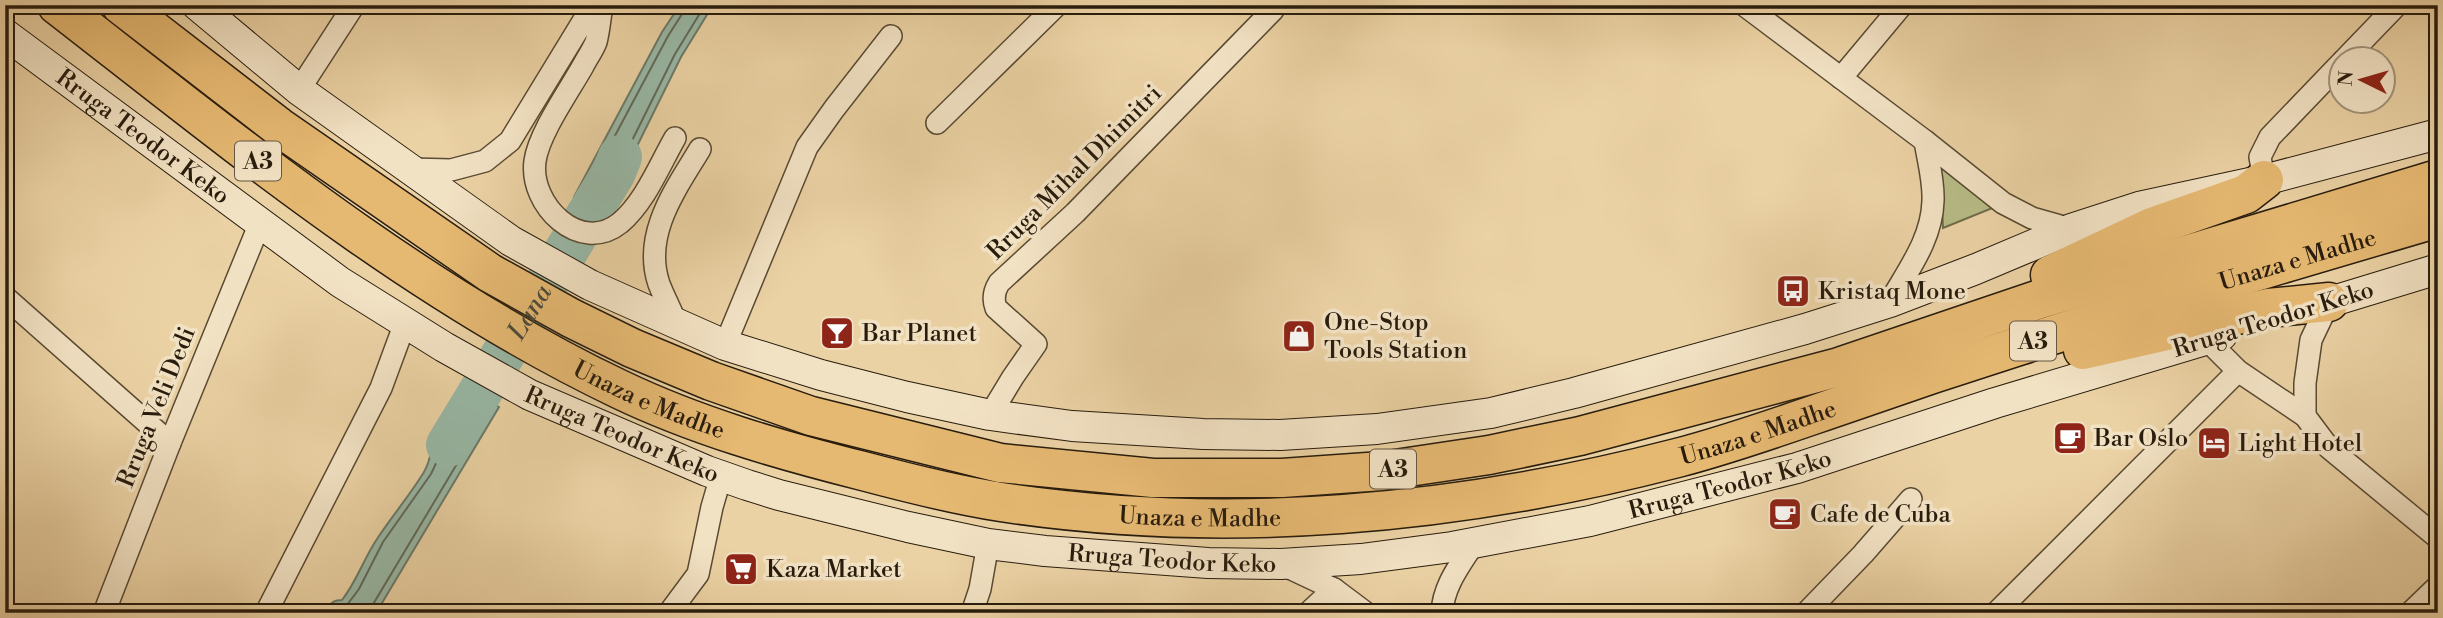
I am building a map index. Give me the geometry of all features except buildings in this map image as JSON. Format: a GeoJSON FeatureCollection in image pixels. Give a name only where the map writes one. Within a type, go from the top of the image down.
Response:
{"type":"FeatureCollection","features":[{"type":"Feature","properties":{"kind":"highway","name":"Unaza e Madhe"},"geometry":{"type":"LineString","coordinates":[[57,5],[270,170],[467,307],[623,391],[704,424],[805,456],[896,480],[995,502],[1154,518],[1275,518],[1450,504],[1678,458],[1787,425],[1843,385],[2053,295],[2438,179]]}},
{"type":"Feature","properties":{"kind":"highway","name":"Unaza e Madhe"},"geometry":{"type":"LineString","coordinates":[[121,5],[279,127],[490,273],[643,353],[811,416],[1000,463],[1153,478],[1282,478],[1382,471],[1489,455],[1843,385],[2220,282],[2438,218]]}},
{"type":"Feature","properties":{"kind":"highway"},"geometry":{"type":"LineString","coordinates":[[2264,180],[2246,194],[2152,227],[2053,274],[1867,341],[1850,354],[1843,385],[1863,406],[1887,404],[1947,389],[2023,365],[2146,335],[2268,307],[2329,302]]}},
{"type":"Feature","properties":{"kind":"main road"},"geometry":{"type":"LineString","coordinates":[[197,5],[299,90],[409,169],[511,241],[590,285],[725,345],[821,375],[990,415],[1072,426],[1280,435],[1377,429],[1491,413],[1574,393],[1805,329],[1890,302],[2071,229],[2139,207],[2264,180],[2438,134]]}},
{"type":"Feature","properties":{"kind":"main road","name":"Rruga Teodor Keko"},"geometry":{"type":"LineString","coordinates":[[5,34],[340,282],[444,347],[530,395],[721,476],[779,495],[988,544],[1045,551],[1195,562],[1281,564],[1361,559],[1474,543],[1590,521],[1797,468],[1995,403],[2438,269]]}},
{"type":"Feature","properties":{"kind":"street"},"geometry":{"type":"LineString","coordinates":[[299,90],[354,5]]}},
{"type":"Feature","properties":{"kind":"street"},"geometry":{"type":"LineString","coordinates":[[409,169],[451,170],[485,161],[510,141],[593,5]]}},
{"type":"Feature","properties":{"kind":"street"},"geometry":{"type":"LineString","coordinates":[[602,5],[596,43],[542,139],[534,173],[537,191],[555,217],[567,226],[585,232],[607,231],[630,214],[675,138]]}},
{"type":"Feature","properties":{"kind":"street"},"geometry":{"type":"LineString","coordinates":[[937,123],[1056,5]]}},
{"type":"Feature","properties":{"kind":"street"},"geometry":{"type":"LineString","coordinates":[[1744,5],[2003,203],[2032,218],[2071,229]]}},
{"type":"Feature","properties":{"kind":"street"},"geometry":{"type":"LineString","coordinates":[[1841,78],[1902,5]]}},
{"type":"Feature","properties":{"kind":"street"},"geometry":{"type":"LineString","coordinates":[[2357,46],[2397,5]]}},
{"type":"Feature","properties":{"kind":"street","name":"Rruga Mihal Dhimitri"},"geometry":{"type":"LineString","coordinates":[[990,415],[1037,344],[996,308],[994,296],[999,283],[1075,213],[1273,9]]}},
{"type":"Feature","properties":{"kind":"street"},"geometry":{"type":"LineString","coordinates":[[725,345],[807,147],[891,36]]}},
{"type":"Feature","properties":{"kind":"street"},"geometry":{"type":"LineString","coordinates":[[2264,180],[2260,157],[2270,137],[2328,77]]}},
{"type":"Feature","properties":{"kind":"street"},"geometry":{"type":"LineString","coordinates":[[1890,302],[1919,253],[1928,230],[1933,201],[1924,141]]}},
{"type":"Feature","properties":{"kind":"street"},"geometry":{"type":"LineString","coordinates":[[676,323],[658,281],[656,235],[661,216],[700,149]]}},
{"type":"Feature","properties":{"kind":"street","name":"Rruga Veli Dedi"},"geometry":{"type":"LineString","coordinates":[[104,613],[260,223]]}},
{"type":"Feature","properties":{"kind":"street"},"geometry":{"type":"LineString","coordinates":[[5,297],[170,443]]}},
{"type":"Feature","properties":{"kind":"street"},"geometry":{"type":"LineString","coordinates":[[2305,416],[2305,383],[2311,340],[2329,302]]}},
{"type":"Feature","properties":{"kind":"street"},"geometry":{"type":"LineString","coordinates":[[266,613],[381,388],[405,323]]}},
{"type":"Feature","properties":{"kind":"street"},"geometry":{"type":"LineString","coordinates":[[2207,340],[2238,371],[2305,416],[2329,448],[2438,538]]}},
{"type":"Feature","properties":{"kind":"street"},"geometry":{"type":"LineString","coordinates":[[1996,613],[2238,371]]}},
{"type":"Feature","properties":{"kind":"street"},"geometry":{"type":"LineString","coordinates":[[669,613],[698,574],[721,476]]}},
{"type":"Feature","properties":{"kind":"street"},"geometry":{"type":"LineString","coordinates":[[1806,613],[1911,499]]}},
{"type":"Feature","properties":{"kind":"street"},"geometry":{"type":"LineString","coordinates":[[1442,613],[1443,599],[1448,588],[1474,543]]}},
{"type":"Feature","properties":{"kind":"street"},"geometry":{"type":"LineString","coordinates":[[972,613],[980,589],[988,544]]}},
{"type":"Feature","properties":{"kind":"street"},"geometry":{"type":"LineString","coordinates":[[1281,564],[1334,589],[1366,613]]}},
{"type":"Feature","properties":{"kind":"street"},"geometry":{"type":"LineString","coordinates":[[2410,613],[2438,586]]}},
{"type":"Feature","properties":{"kind":"street"},"geometry":{"type":"LineString","coordinates":[[1308,613],[1334,589]]}},
{"type":"Feature","properties":{"kind":"green space"},"geometry":{"type":"Polygon","coordinates":[[[1940,161],[1995,207],[1943,228],[1940,161]]]}},
{"type":"Feature","properties":{"kind":"water"},"geometry":{"type":"Polygon","coordinates":[[[680,5],[713,5],[681,57],[603,215],[574,197],[662,32],[680,5]]]}},
{"type":"Feature","properties":{"kind":"water"},"geometry":{"type":"Polygon","coordinates":[[[469,389],[499,407],[376,613],[325,613],[332,603],[342,600],[347,593],[377,539],[424,472],[444,415],[469,389]]]}},
{"type":"Feature","properties":{"kind":"waterway","name":"Lana"},"geometry":{"type":"LineString","coordinates":[[448,445],[613,174],[620,157]]}},
{"type":"Feature","properties":{"kind":"place","name":"Kristaq Mone"},"geometry":{"type":"Point","coordinates":[1793,291]}},
{"type":"Feature","properties":{"kind":"place","name":"Bar Planet"},"geometry":{"type":"Point","coordinates":[837,333]}},
{"type":"Feature","properties":{"kind":"place","name":"One-Stop Tools Station"},"geometry":{"type":"Point","coordinates":[1299,336]}},
{"type":"Feature","properties":{"kind":"place","name":"Bar Oslo"},"geometry":{"type":"Point","coordinates":[2070,438]}},
{"type":"Feature","properties":{"kind":"place","name":"Light Hotel"},"geometry":{"type":"Point","coordinates":[2214,443]}},
{"type":"Feature","properties":{"kind":"place","name":"Cafe de Cuba"},"geometry":{"type":"Point","coordinates":[1785,514]}},
{"type":"Feature","properties":{"kind":"place","name":"Kaza Market"},"geometry":{"type":"Point","coordinates":[741,569]}}]}
